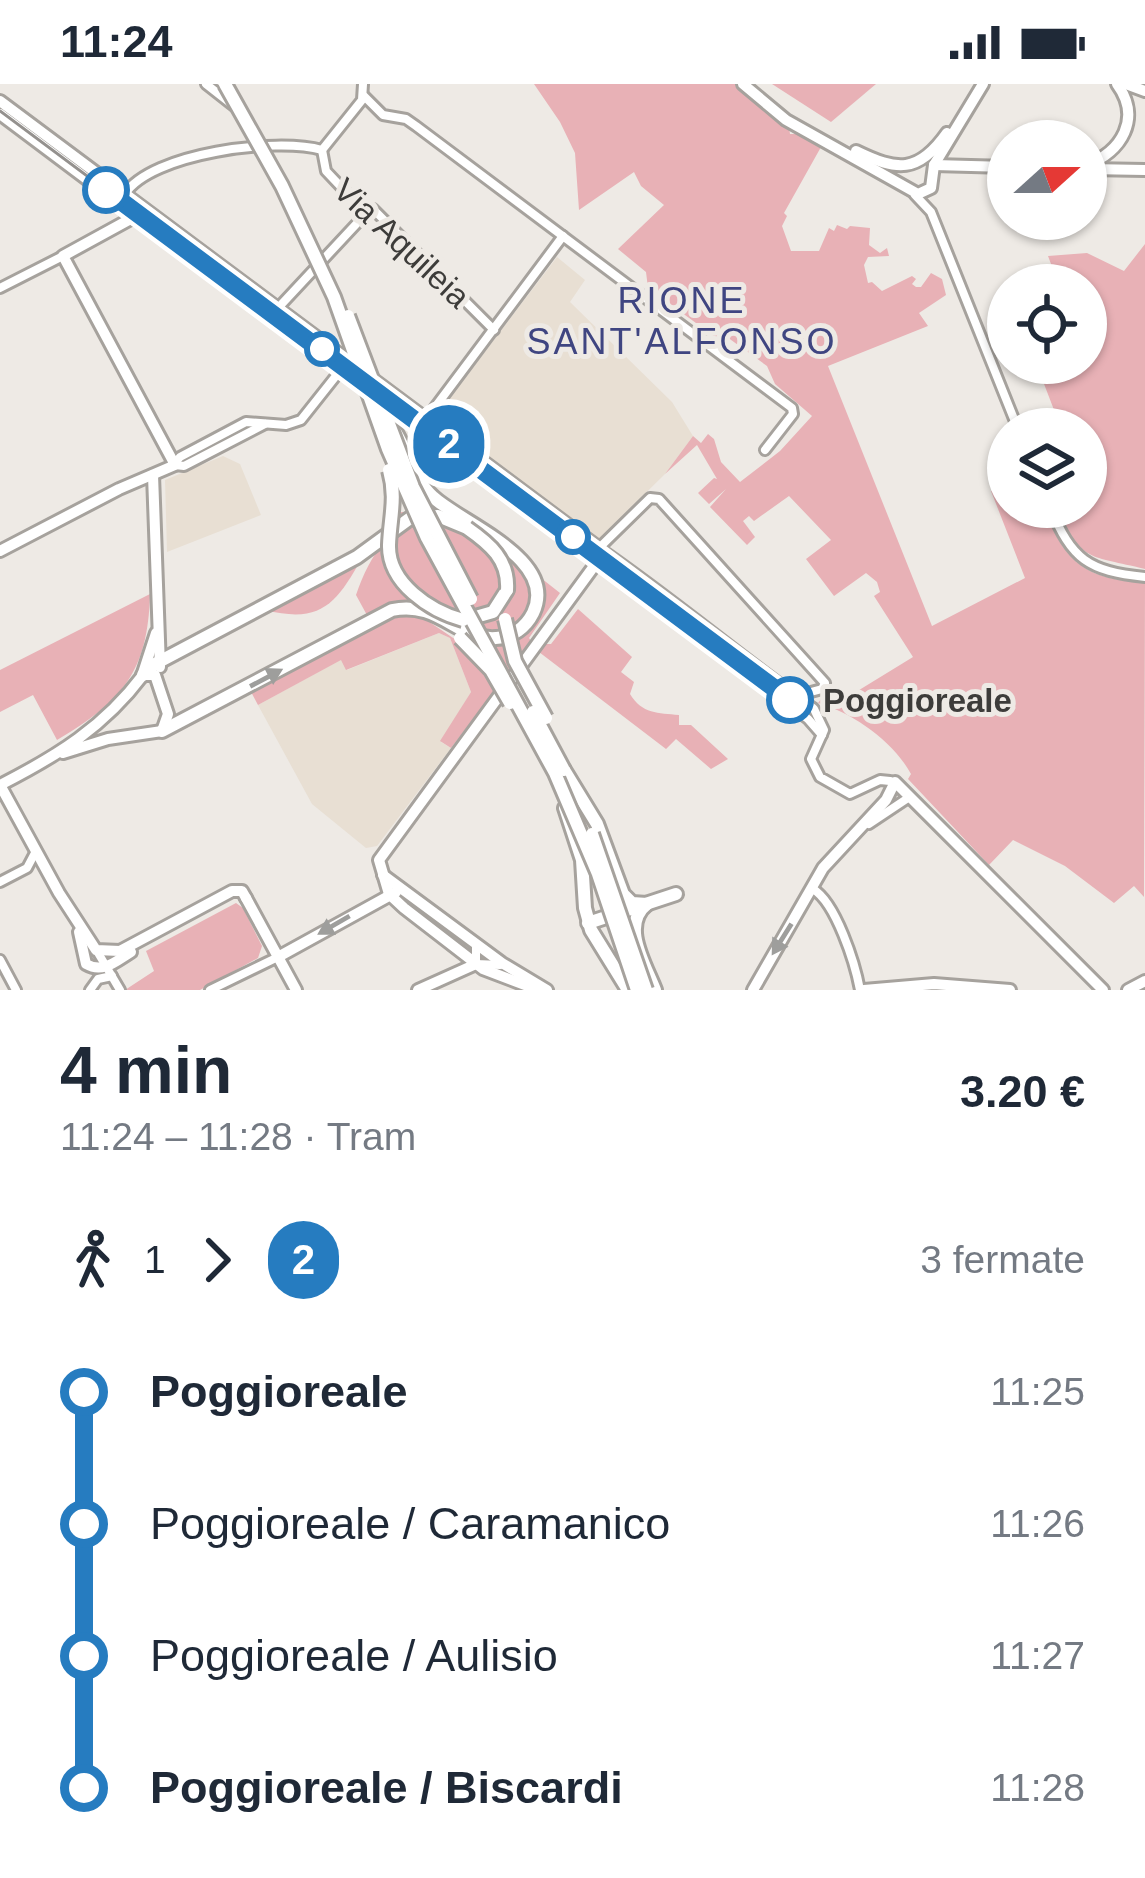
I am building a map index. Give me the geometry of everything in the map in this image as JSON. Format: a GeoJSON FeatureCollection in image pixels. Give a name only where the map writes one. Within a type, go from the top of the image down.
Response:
{"type":"FeatureCollection","features":[{"type":"Feature","properties":{"kind":"highway"},"geometry":{"type":"LineString","coordinates":[[229,84],[307,236],[434,531],[560,771],[606,871],[651,990]]}},
{"type":"Feature","properties":{"kind":"highway"},"geometry":{"type":"LineString","coordinates":[[162,731],[386,613],[404,608],[431,610],[486,638],[507,636],[524,626],[536,604],[536,584],[529,570],[481,527],[430,495],[381,415]]}},
{"type":"Feature","properties":{"kind":"highway"},"geometry":{"type":"LineString","coordinates":[[381,415],[395,497],[389,547],[399,578],[427,603],[463,620],[493,612],[507,590]]}},
{"type":"Feature","properties":{"kind":"highway"},"geometry":{"type":"LineString","coordinates":[[142,676],[357,557],[409,519],[438,516],[467,528],[500,557],[508,575],[506,628],[511,653],[553,732],[582,860],[588,923],[628,990]]}},
{"type":"Feature","properties":{"kind":"highway"},"geometry":{"type":"LineString","coordinates":[[404,608],[424,613],[460,638],[490,670],[597,824],[626,898],[647,904]]}},
{"type":"Feature","properties":{"kind":"highway"},"geometry":{"type":"LineString","coordinates":[[560,771],[637,990]]}},
{"type":"Feature","properties":{"kind":"highway"},"geometry":{"type":"LineString","coordinates":[[588,923],[676,894]]}},
{"type":"Feature","properties":{"kind":"highway"},"geometry":{"type":"LineString","coordinates":[[647,904],[637,913],[634,926],[651,990]]}},
{"type":"Feature","properties":{"kind":"main road"},"geometry":{"type":"LineString","coordinates":[[743,84],[786,120],[909,190],[931,188],[938,162],[980,84]]}},
{"type":"Feature","properties":{"kind":"main road"},"geometry":{"type":"LineString","coordinates":[[753,84],[789,114],[874,160],[898,166],[938,162]]}},
{"type":"Feature","properties":{"kind":"main road"},"geometry":{"type":"LineString","coordinates":[[1122,84],[1145,92]]}},
{"type":"Feature","properties":{"kind":"main road"},"geometry":{"type":"LineString","coordinates":[[1107,155],[1124,136],[1129,110],[1122,84]]}},
{"type":"Feature","properties":{"kind":"main road"},"geometry":{"type":"LineString","coordinates":[[0,101],[344,365],[599,548],[597,562],[380,855],[389,894],[404,908],[476,964],[536,986]]}},
{"type":"Feature","properties":{"kind":"main road"},"geometry":{"type":"LineString","coordinates":[[0,114],[278,308],[344,365]]}},
{"type":"Feature","properties":{"kind":"main road"},"geometry":{"type":"LineString","coordinates":[[874,160],[987,166]]}},
{"type":"Feature","properties":{"kind":"main road"},"geometry":{"type":"LineString","coordinates":[[909,190],[903,177],[913,165],[938,162]]}},
{"type":"Feature","properties":{"kind":"main road"},"geometry":{"type":"LineString","coordinates":[[1107,168],[1145,170]]}},
{"type":"Feature","properties":{"kind":"main road"},"geometry":{"type":"LineString","coordinates":[[0,551],[175,465],[63,256],[138,211]]}},
{"type":"Feature","properties":{"kind":"main road"},"geometry":{"type":"LineString","coordinates":[[423,423],[597,562]]}},
{"type":"Feature","properties":{"kind":"main road"},"geometry":{"type":"LineString","coordinates":[[63,753],[162,731],[168,720],[160,662],[153,475]]}},
{"type":"Feature","properties":{"kind":"main road"},"geometry":{"type":"LineString","coordinates":[[158,624],[142,676],[112,713],[63,753],[0,785],[96,950],[120,951],[232,890],[242,891],[296,990]]}},
{"type":"Feature","properties":{"kind":"main road"},"geometry":{"type":"LineString","coordinates":[[142,676],[155,675],[163,694]]}},
{"type":"Feature","properties":{"kind":"main road"},"geometry":{"type":"LineString","coordinates":[[112,713],[116,729],[136,736]]}},
{"type":"Feature","properties":{"kind":"main road"},"geometry":{"type":"LineString","coordinates":[[752,990],[823,868],[895,782],[1102,990]]}},
{"type":"Feature","properties":{"kind":"main road"},"geometry":{"type":"LineString","coordinates":[[381,873],[536,986]]}},
{"type":"Feature","properties":{"kind":"main road"},"geometry":{"type":"LineString","coordinates":[[278,957],[389,894],[412,896]]}},
{"type":"Feature","properties":{"kind":"main road"},"geometry":{"type":"LineString","coordinates":[[77,924],[86,964],[113,978],[122,958],[231,898],[246,898]]}},
{"type":"Feature","properties":{"kind":"main road"},"geometry":{"type":"LineString","coordinates":[[418,990],[476,964]]}},
{"type":"Feature","properties":{"kind":"main road"},"geometry":{"type":"LineString","coordinates":[[1128,990],[1145,981]]}},
{"type":"Feature","properties":{"kind":"main road"},"geometry":{"type":"LineString","coordinates":[[862,990],[934,984],[1010,990]]}},
{"type":"Feature","properties":{"kind":"street"},"geometry":{"type":"LineString","coordinates":[[206,84],[247,117],[265,144]]}},
{"type":"Feature","properties":{"kind":"street"},"geometry":{"type":"LineString","coordinates":[[363,84],[364,96],[382,114],[408,120],[792,408],[794,414],[765,450]]}},
{"type":"Feature","properties":{"kind":"street"},"geometry":{"type":"LineString","coordinates":[[322,150],[364,96]]}},
{"type":"Feature","properties":{"kind":"street","name":"Via Aquileia"},"geometry":{"type":"LineString","coordinates":[[125,194],[134,181],[195,158],[265,144],[322,150],[326,171],[362,209],[373,208],[494,330]]}},
{"type":"Feature","properties":{"kind":"street"},"geometry":{"type":"LineString","coordinates":[[931,188],[931,212],[1010,408]]}},
{"type":"Feature","properties":{"kind":"street"},"geometry":{"type":"LineString","coordinates":[[909,190],[931,212]]}},
{"type":"Feature","properties":{"kind":"street"},"geometry":{"type":"LineString","coordinates":[[278,308],[360,220],[362,209]]}},
{"type":"Feature","properties":{"kind":"street"},"geometry":{"type":"LineString","coordinates":[[423,423],[563,236]]}},
{"type":"Feature","properties":{"kind":"street"},"geometry":{"type":"LineString","coordinates":[[0,288],[63,256]]}},
{"type":"Feature","properties":{"kind":"street"},"geometry":{"type":"LineString","coordinates":[[175,465],[184,466],[267,423],[290,425],[301,420],[344,365]]}},
{"type":"Feature","properties":{"kind":"street"},"geometry":{"type":"LineString","coordinates":[[796,696],[822,689],[825,683],[656,497],[599,548],[796,696],[824,728],[812,766],[841,792],[854,793],[880,779],[891,784]]}},
{"type":"Feature","properties":{"kind":"street"},"geometry":{"type":"LineString","coordinates":[[1059,528],[1080,559],[1145,577]]}},
{"type":"Feature","properties":{"kind":"street"},"geometry":{"type":"LineString","coordinates":[[597,562],[807,711]]}},
{"type":"Feature","properties":{"kind":"street"},"geometry":{"type":"LineString","coordinates":[[855,835],[908,799]]}},
{"type":"Feature","properties":{"kind":"street"},"geometry":{"type":"LineString","coordinates":[[0,882],[27,868],[36,851]]}},
{"type":"Feature","properties":{"kind":"street"},"geometry":{"type":"LineString","coordinates":[[27,868],[48,872]]}},
{"type":"Feature","properties":{"kind":"street"},"geometry":{"type":"LineString","coordinates":[[813,889],[831,910],[862,990]]}},
{"type":"Feature","properties":{"kind":"street"},"geometry":{"type":"LineString","coordinates":[[404,908],[412,896]]}},
{"type":"Feature","properties":{"kind":"street"},"geometry":{"type":"LineString","coordinates":[[462,954],[473,952],[476,944]]}},
{"type":"Feature","properties":{"kind":"street"},"geometry":{"type":"LineString","coordinates":[[476,944],[476,964],[488,962],[512,969]]}},
{"type":"Feature","properties":{"kind":"street"},"geometry":{"type":"LineString","coordinates":[[90,990],[98,979],[113,978],[96,950]]}},
{"type":"Feature","properties":{"kind":"street"},"geometry":{"type":"LineString","coordinates":[[210,990],[230,986],[278,957]]}},
{"type":"Feature","properties":{"kind":"street"},"geometry":{"type":"LineString","coordinates":[[0,960],[16,990]]}},
{"type":"Feature","properties":{"kind":"street"},"geometry":{"type":"LineString","coordinates":[[86,964],[90,990]]}},
{"type":"Feature","properties":{"kind":"shaded area"},"geometry":{"type":"Polygon","coordinates":[[[534,84],[735,84],[773,119],[789,127],[790,134],[800,134],[821,147],[784,213],[782,226],[791,251],[819,251],[829,228],[834,231],[837,225],[870,228],[869,245],[880,253],[887,248],[889,256],[868,257],[864,265],[868,283],[882,291],[912,276],[916,287],[931,273],[942,279],[946,295],[919,313],[928,326],[828,366],[932,626],[1025,578],[1005,528],[1053,528],[1069,554],[1092,572],[1145,583],[1144,897],[1134,886],[1114,903],[1065,866],[1013,840],[989,865],[908,779],[911,774],[883,740],[858,721],[818,703],[822,698],[851,695],[913,657],[874,596],[880,592],[877,582],[866,573],[834,596],[806,559],[831,540],[789,496],[754,521],[749,516],[743,521],[755,537],[747,545],[710,507],[726,489],[709,504],[698,493],[717,479],[697,445],[665,474],[693,436],[701,443],[708,434],[721,462],[740,482],[780,451],[812,416],[775,384],[767,366],[727,337],[722,342],[648,288],[646,272],[618,249],[664,205],[641,186],[634,172],[579,210],[575,153],[534,84]]]}},
{"type":"Feature","properties":{"kind":"shaded area"},"geometry":{"type":"Polygon","coordinates":[[[772,84],[876,84],[831,122],[772,84]]]}},
{"type":"Feature","properties":{"kind":"shaded area"},"geometry":{"type":"Polygon","coordinates":[[[1145,244],[1145,569],[1089,554],[1067,528],[1107,528],[1107,408],[1053,408],[1044,384],[1107,384],[1107,264],[1051,264],[1048,256],[1087,253],[1124,271],[1145,244]]]}},
{"type":"Feature","properties":{"kind":"shaded area"},"geometry":{"type":"Polygon","coordinates":[[[557,257],[585,280],[570,302],[672,402],[693,436],[665,474],[597,541],[435,417],[557,257]]]}},
{"type":"Feature","properties":{"kind":"shaded area"},"geometry":{"type":"Polygon","coordinates":[[[223,456],[240,464],[261,515],[167,552],[165,480],[223,456]]]}},
{"type":"Feature","properties":{"kind":"shaded area"},"geometry":{"type":"Polygon","coordinates":[[[427,488],[526,566],[533,587],[532,605],[511,632],[484,633],[412,603],[368,617],[356,595],[373,557],[397,530],[428,520],[468,532],[471,528],[436,513],[399,520],[400,512],[408,512],[427,488]]]}},
{"type":"Feature","properties":{"kind":"shaded area"},"geometry":{"type":"Polygon","coordinates":[[[362,558],[344,588],[325,606],[300,614],[265,610],[362,558]]]}},
{"type":"Feature","properties":{"kind":"shaded area"},"geometry":{"type":"Polygon","coordinates":[[[530,569],[560,593],[529,638],[532,642],[451,748],[440,741],[471,692],[450,638],[439,633],[346,670],[341,660],[258,705],[250,690],[392,614],[422,617],[465,646],[469,641],[431,615],[485,641],[512,638],[539,610],[541,591],[530,569]]]}},
{"type":"Feature","properties":{"kind":"shaded area"},"geometry":{"type":"Polygon","coordinates":[[[150,594],[137,664],[99,712],[57,740],[33,695],[0,712],[0,670],[150,594]]]}},
{"type":"Feature","properties":{"kind":"shaded area"},"geometry":{"type":"Polygon","coordinates":[[[578,609],[632,657],[621,672],[634,682],[630,694],[635,701],[651,711],[679,715],[679,725],[691,725],[728,759],[711,769],[676,739],[666,749],[539,652],[578,609]]]}},
{"type":"Feature","properties":{"kind":"shaded area"},"geometry":{"type":"Polygon","coordinates":[[[439,633],[450,638],[471,692],[441,742],[451,748],[377,846],[366,848],[312,804],[258,705],[342,659],[347,670],[439,633]]]}},
{"type":"Feature","properties":{"kind":"shaded area"},"geometry":{"type":"Polygon","coordinates":[[[236,903],[262,946],[258,958],[200,990],[125,990],[154,971],[146,951],[236,903]]]}},
{"type":"Feature","properties":{"kind":"tram line"},"geometry":{"type":"LineString","coordinates":[[0,111],[800,708]]}},
{"type":"Feature","properties":{"kind":"tram line","name":"2"},"geometry":{"type":"LineString","coordinates":[[106,190],[790,700]]}},
{"type":"Feature","properties":{"kind":"place","name":"Poggioreale"},"geometry":{"type":"Point","coordinates":[790,700]}},
{"type":"Feature","properties":{"kind":"district","name":"RIONE SANT'ALFONSO"},"geometry":{"type":"Point","coordinates":[682,320]}}]}
